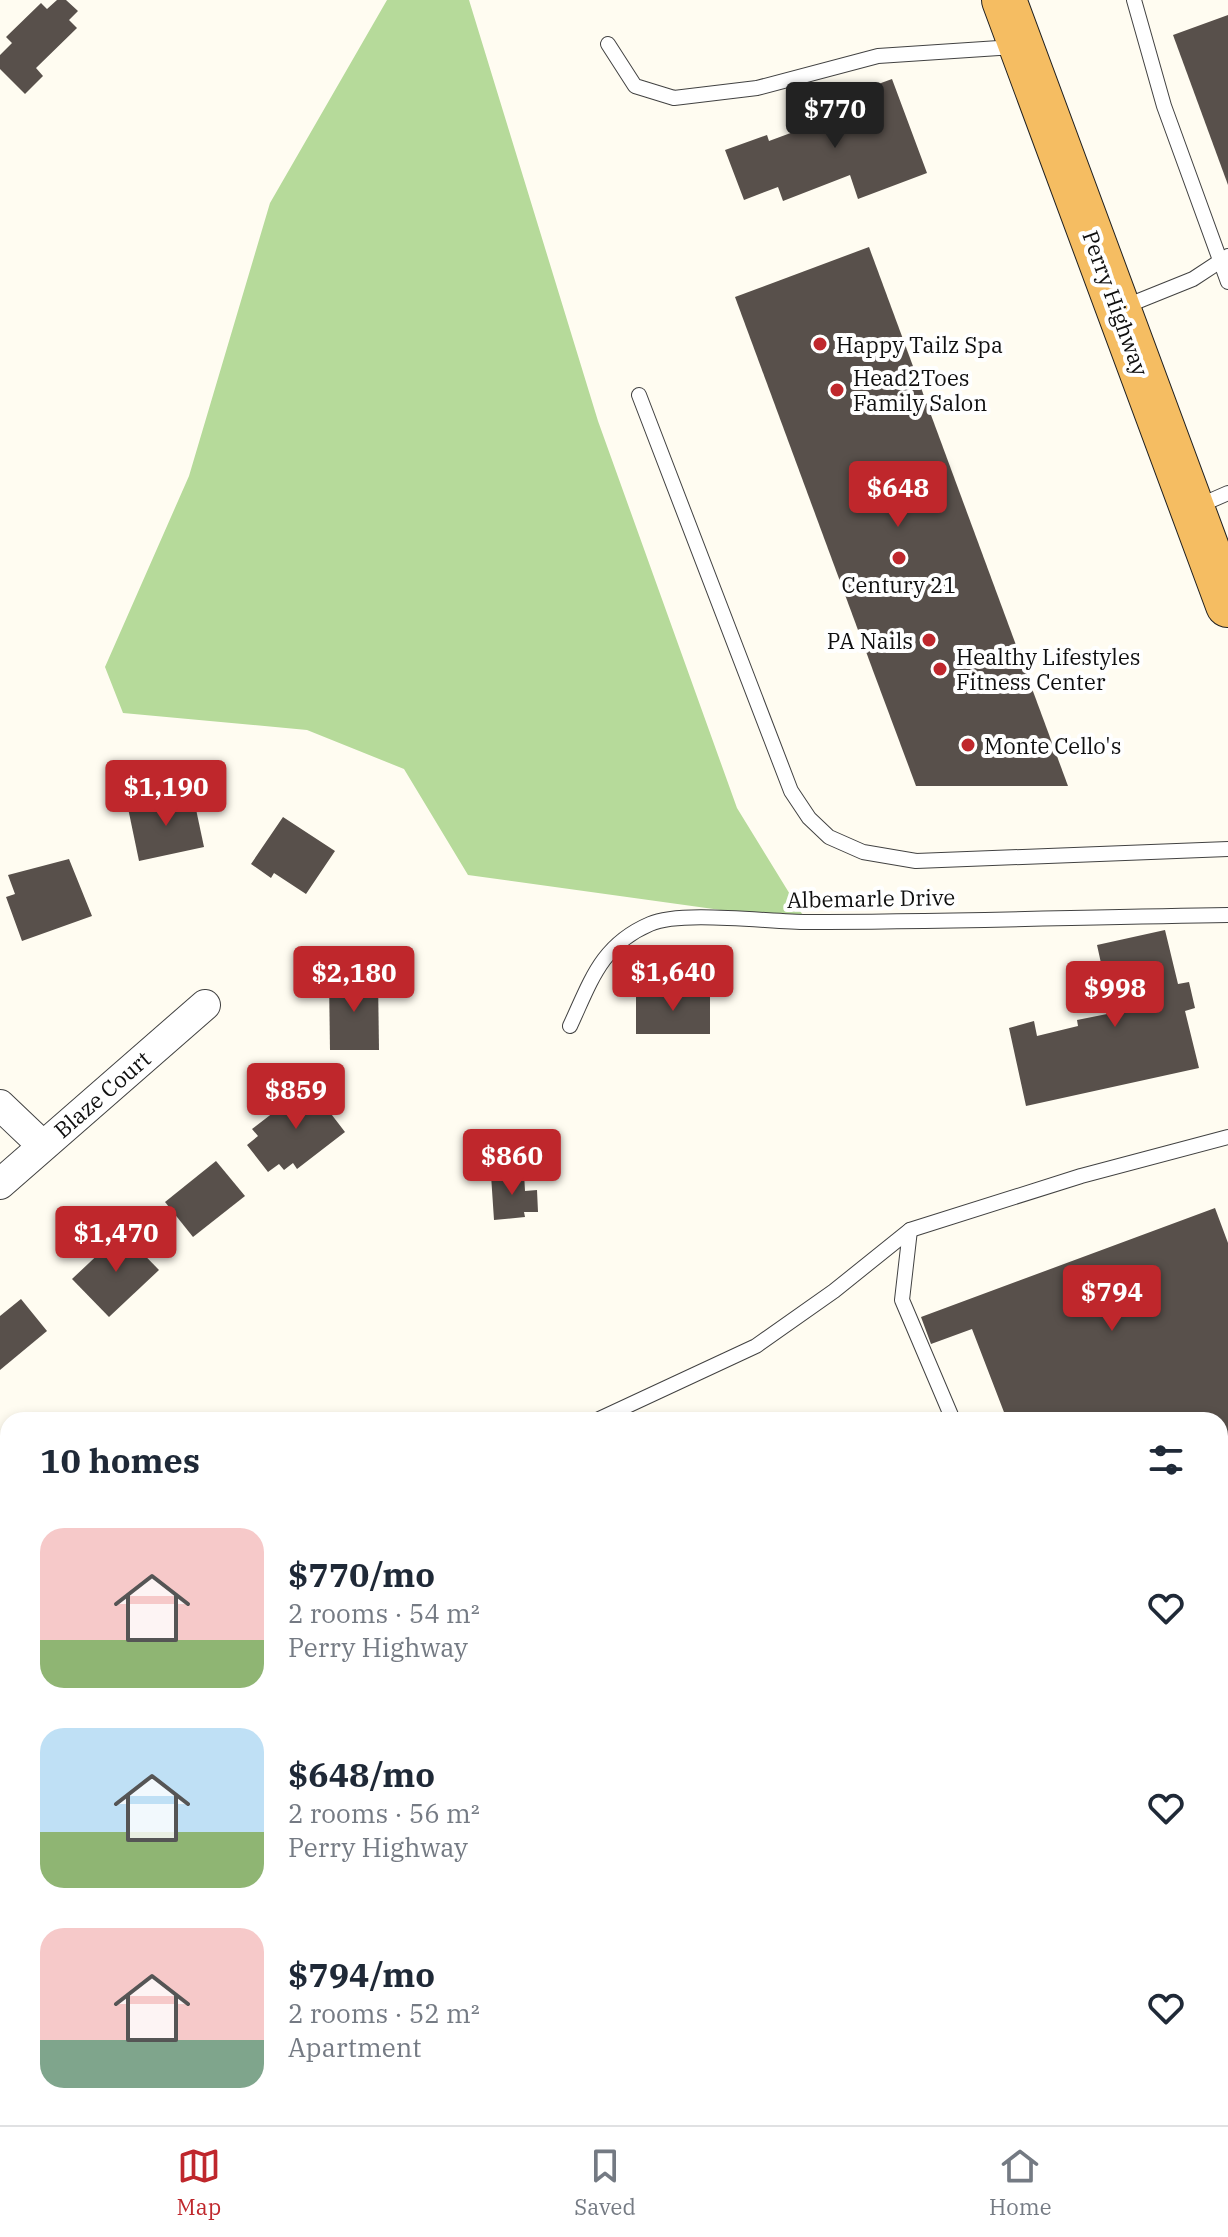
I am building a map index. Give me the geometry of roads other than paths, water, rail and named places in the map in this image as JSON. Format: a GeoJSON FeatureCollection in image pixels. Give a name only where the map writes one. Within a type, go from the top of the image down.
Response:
{"type":"FeatureCollection","features":[{"type":"Feature","properties":{"kind":"highway","name":"Perry Highway"},"geometry":{"type":"LineString","coordinates":[[1004,0],[1118,309],[1210,501],[1228,605]]}},
{"type":"Feature","properties":{"kind":"street","name":"Blaze Court"},"geometry":{"type":"LineString","coordinates":[[0,1184],[205,1005]]}},
{"type":"Feature","properties":{"kind":"street"},"geometry":{"type":"LineString","coordinates":[[0,1105],[42,1145]]}},
{"type":"Feature","properties":{"kind":"lane"},"geometry":{"type":"LineString","coordinates":[[1134,0],[1164,106],[1224,258],[1228,282]]}},
{"type":"Feature","properties":{"kind":"lane"},"geometry":{"type":"LineString","coordinates":[[608,44],[635,86],[674,98],[757,88],[878,56],[1022,47]]}},
{"type":"Feature","properties":{"kind":"lane"},"geometry":{"type":"LineString","coordinates":[[1118,309],[1193,279],[1224,258]]}},
{"type":"Feature","properties":{"kind":"lane"},"geometry":{"type":"LineString","coordinates":[[639,395],[791,791],[809,818],[829,837],[863,852],[916,861],[1228,849]]}},
{"type":"Feature","properties":{"kind":"lane","name":"Albemarle Drive"},"geometry":{"type":"LineString","coordinates":[[570,1026],[601,961],[620,940],[653,922],[692,918],[807,922],[1228,915]]}},
{"type":"Feature","properties":{"kind":"lane"},"geometry":{"type":"LineString","coordinates":[[614,1412],[756,1346],[834,1291],[910,1230],[1081,1176],[1228,1137]]}},
{"type":"Feature","properties":{"kind":"lane"},"geometry":{"type":"LineString","coordinates":[[910,1230],[902,1300],[950,1412]]}},
{"type":"Feature","properties":{"kind":"place","name":"Happy Tailz Spa"},"geometry":{"type":"Point","coordinates":[820,344]}},
{"type":"Feature","properties":{"kind":"place","name":"Head2Toes Family Salon"},"geometry":{"type":"Point","coordinates":[837,390]}},
{"type":"Feature","properties":{"kind":"place","name":"Century 21"},"geometry":{"type":"Point","coordinates":[899,558]}},
{"type":"Feature","properties":{"kind":"place","name":"PA Nails"},"geometry":{"type":"Point","coordinates":[929,640]}},
{"type":"Feature","properties":{"kind":"place","name":"Healthy Lifestyles Fitness Center"},"geometry":{"type":"Point","coordinates":[940,669]}},
{"type":"Feature","properties":{"kind":"place","name":"Monte Cello's"},"geometry":{"type":"Point","coordinates":[968,745]}}]}
